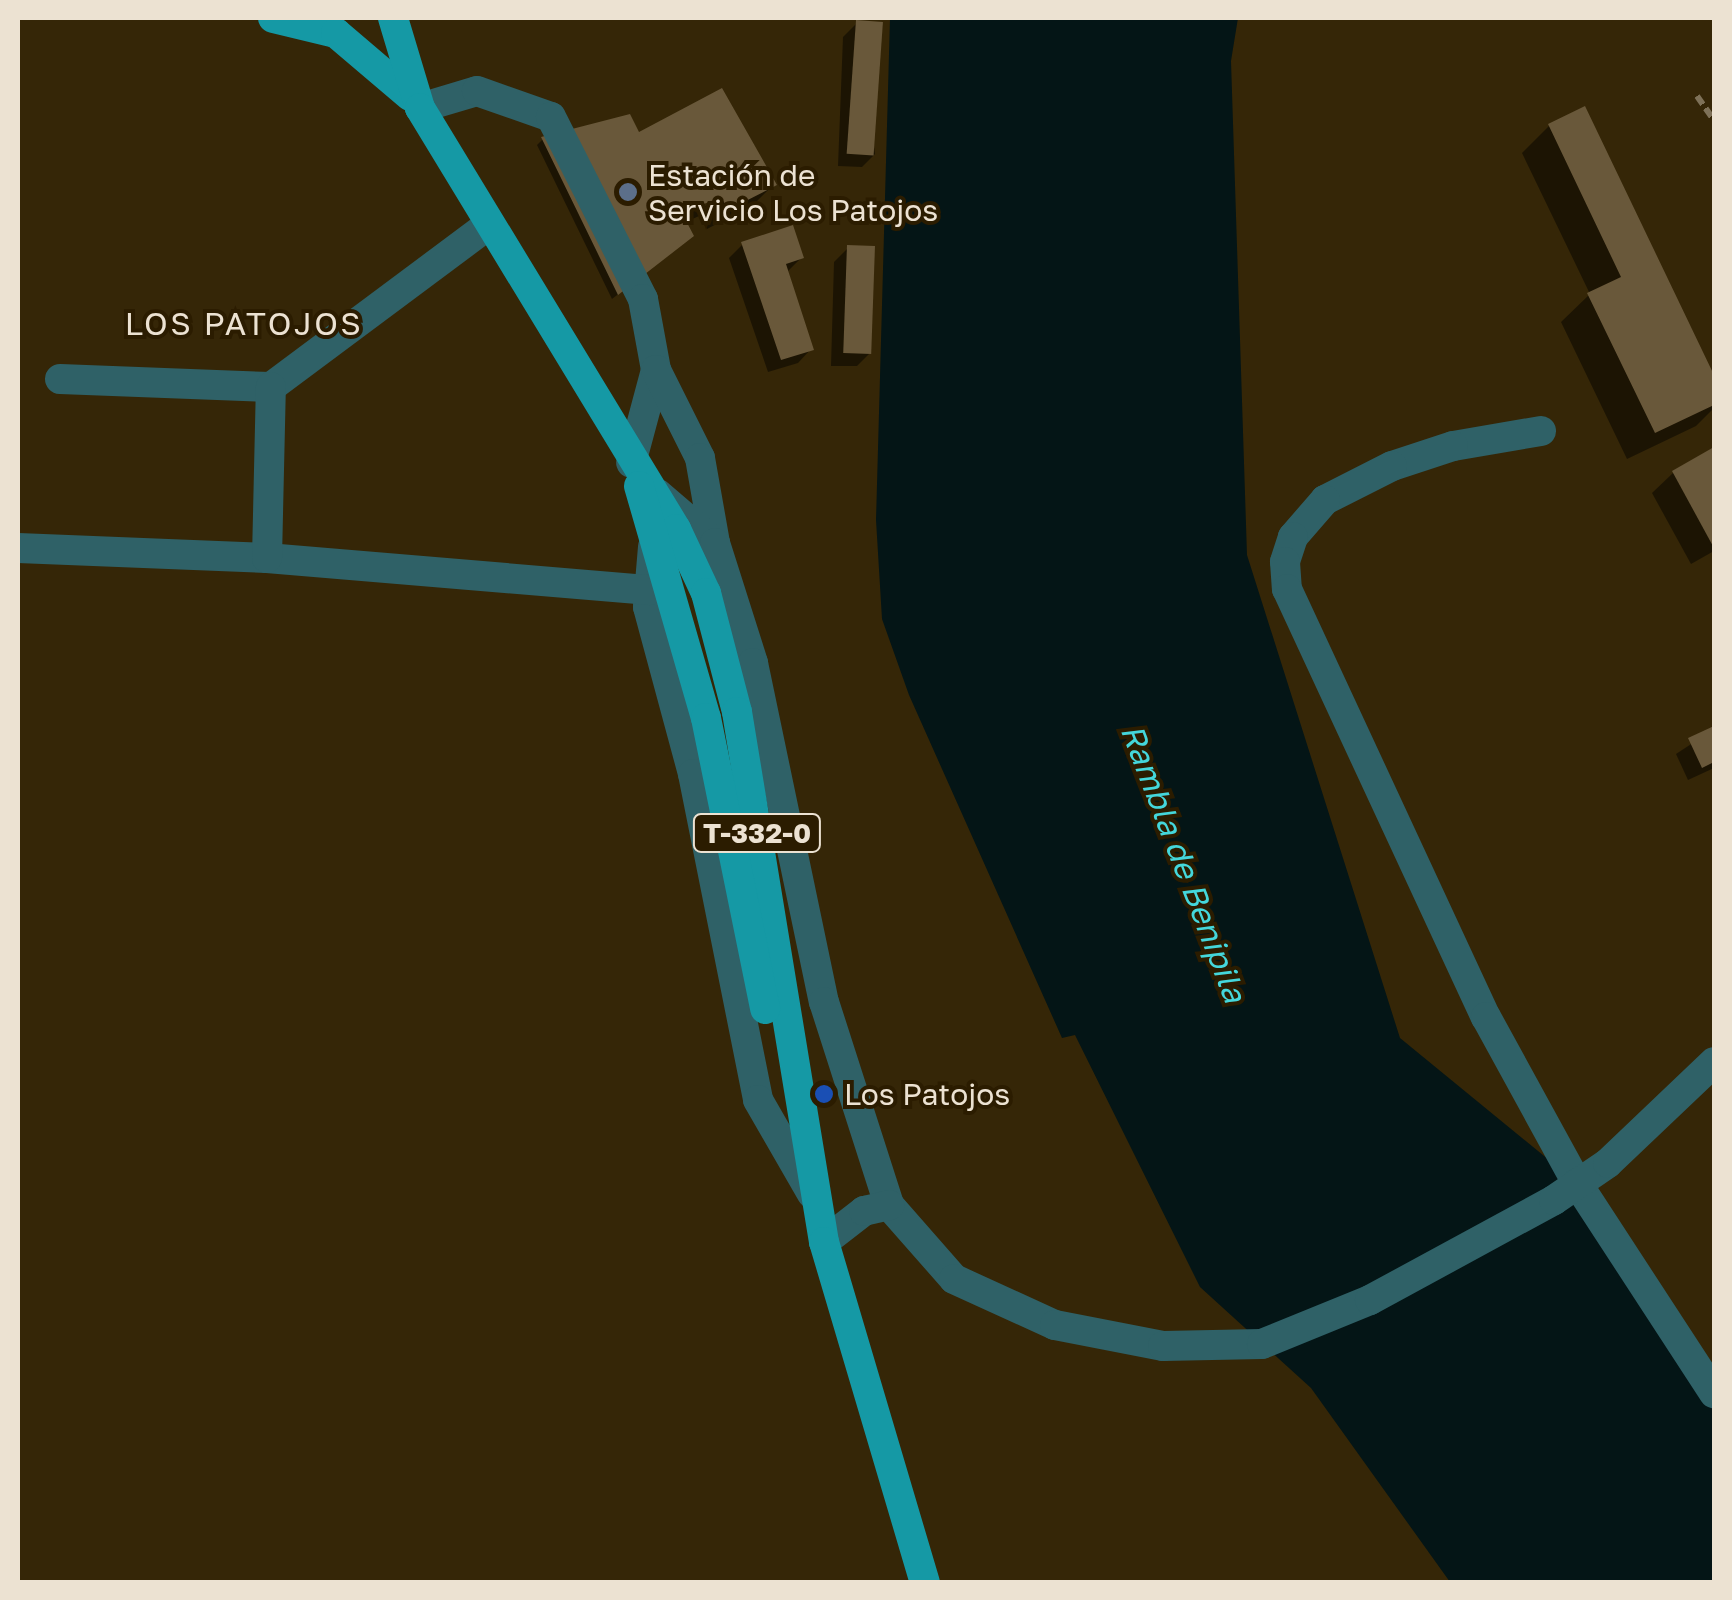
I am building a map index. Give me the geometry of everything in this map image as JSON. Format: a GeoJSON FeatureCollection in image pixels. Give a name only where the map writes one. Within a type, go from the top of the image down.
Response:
{"type":"FeatureCollection","features":[{"type":"Feature","properties":{"kind":"main road","name":"T-332-0"},"geometry":{"type":"LineString","coordinates":[[273,18],[336,33],[376,61],[420,108],[636,471],[676,528],[706,594],[737,712],[818,1217]]}},
{"type":"Feature","properties":{"kind":"main road","name":"T-332-0"},"geometry":{"type":"LineString","coordinates":[[393,18],[420,108]]}},
{"type":"Feature","properties":{"kind":"main road","name":"T-332-0"},"geometry":{"type":"LineString","coordinates":[[636,471],[653,547],[706,718],[756,971],[818,1217],[925,1582]]}},
{"type":"Feature","properties":{"kind":"street"},"geometry":{"type":"LineString","coordinates":[[420,108],[477,92],[551,117],[643,300],[656,370],[700,458],[714,542],[753,663],[824,1002],[889,1204],[954,1279],[1055,1325],[1163,1346],[1262,1344],[1429,1271],[1577,1184],[1608,1163],[1714,1062]]}},
{"type":"Feature","properties":{"kind":"street"},"geometry":{"type":"LineString","coordinates":[[60,379],[271,388],[490,224]]}},
{"type":"Feature","properties":{"kind":"street"},"geometry":{"type":"LineString","coordinates":[[656,370],[636,471],[714,542]]}},
{"type":"Feature","properties":{"kind":"street"},"geometry":{"type":"LineString","coordinates":[[268,558],[271,388]]}},
{"type":"Feature","properties":{"kind":"street"},"geometry":{"type":"LineString","coordinates":[[1542,432],[1452,446],[1369,475],[1306,517],[1285,562],[1297,616],[1486,1017],[1577,1184],[1714,1392]]}},
{"type":"Feature","properties":{"kind":"street"},"geometry":{"type":"LineString","coordinates":[[653,547],[648,606],[693,774],[758,1100],[818,1217],[889,1204]]}},
{"type":"Feature","properties":{"kind":"street"},"geometry":{"type":"LineString","coordinates":[[18,548],[268,558],[650,590]]}},
{"type":"Feature","properties":{"kind":"path"},"geometry":{"type":"LineString","coordinates":[[1698,96],[1714,120]]}},
{"type":"Feature","properties":{"kind":"water","name":"Rambla de Benipila"},"geometry":{"type":"Polygon","coordinates":[[[890,18],[1238,18],[1231,61],[1247,555],[1400,1038],[1577,1183],[1714,1393],[1714,1582],[1450,1582],[1311,1388],[1200,1287],[1075,1035],[1062,1038],[909,695],[882,619],[876,520],[890,18]]]}},
{"type":"Feature","properties":{"kind":"building"},"geometry":{"type":"Polygon","coordinates":[[[856,20],[883,22],[874,156],[847,154],[856,20]]]}},
{"type":"Feature","properties":{"kind":"building"},"geometry":{"type":"Polygon","coordinates":[[[722,88],[777,185],[728,210],[721,197],[682,213],[694,236],[618,295],[541,137],[630,114],[639,132],[722,88]]]}},
{"type":"Feature","properties":{"kind":"building"},"geometry":{"type":"Polygon","coordinates":[[[1585,106],[1714,375],[1714,405],[1655,433],[1587,293],[1621,277],[1548,124],[1585,106]]]}},
{"type":"Feature","properties":{"kind":"building"},"geometry":{"type":"Polygon","coordinates":[[[793,225],[804,258],[786,264],[814,350],[781,360],[741,242],[793,225]]]}},
{"type":"Feature","properties":{"kind":"building"},"geometry":{"type":"Polygon","coordinates":[[[847,245],[875,246],[871,354],[843,353],[847,245]]]}},
{"type":"Feature","properties":{"kind":"building"},"geometry":{"type":"Polygon","coordinates":[[[1714,447],[1714,548],[1672,471],[1714,447]]]}},
{"type":"Feature","properties":{"kind":"building"},"geometry":{"type":"Polygon","coordinates":[[[1714,726],[1714,762],[1702,768],[1688,738],[1714,726]]]}},
{"type":"Feature","properties":{"kind":"place","name":"Estación de Servicio Los Patojos"},"geometry":{"type":"Point","coordinates":[628,192]}},
{"type":"Feature","properties":{"kind":"place","name":"Los Patojos"},"geometry":{"type":"Point","coordinates":[824,1094]}},
{"type":"Feature","properties":{"kind":"district","name":"LOS PATOJOS"},"geometry":{"type":"Point","coordinates":[244,323]}}]}
